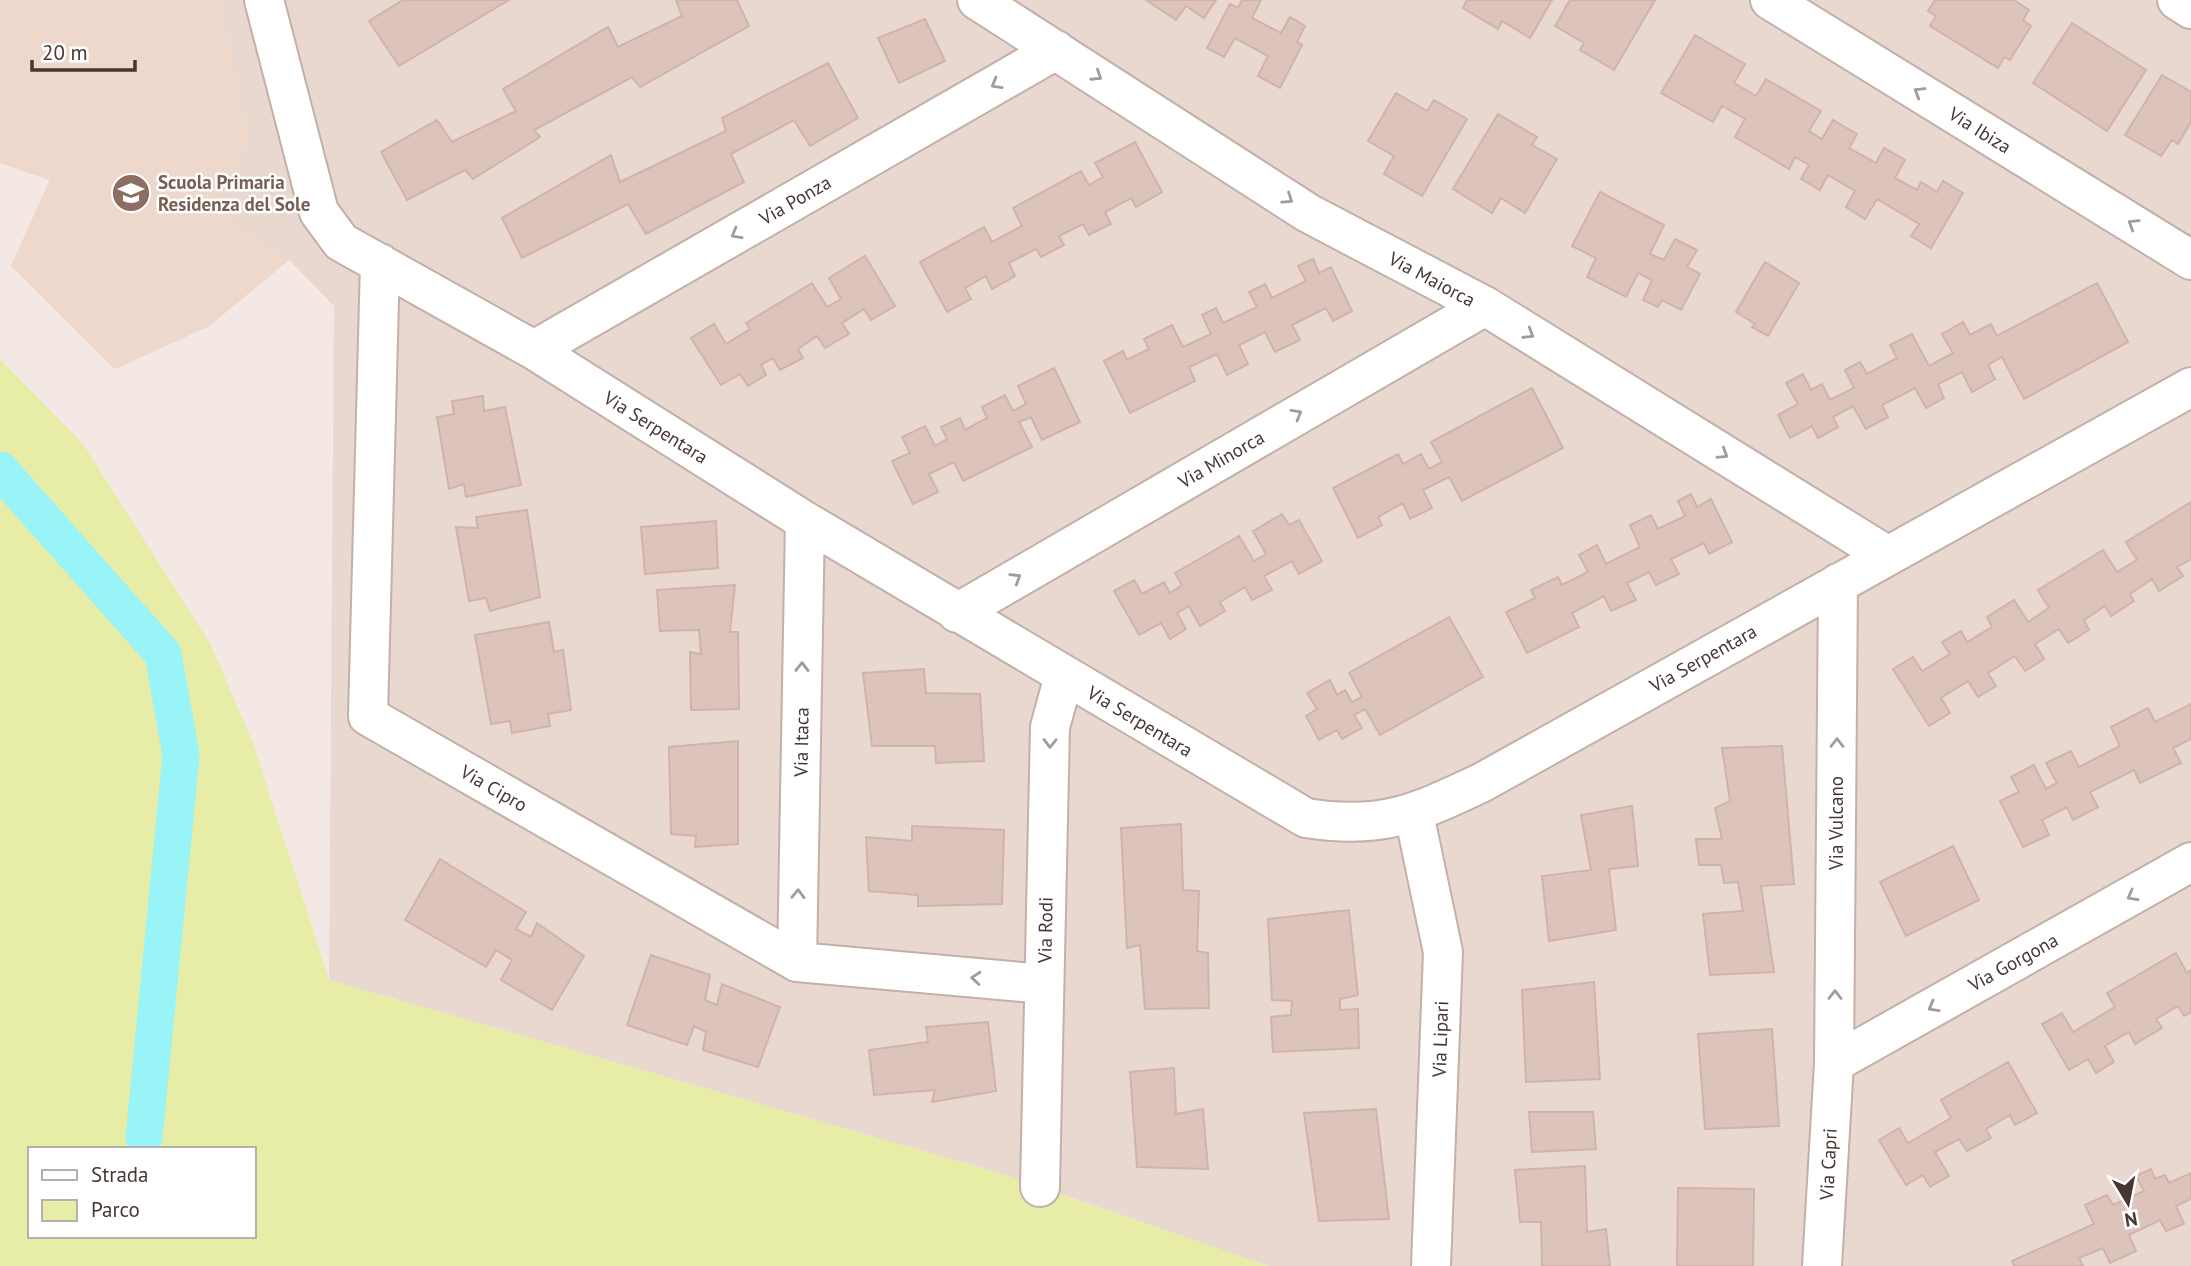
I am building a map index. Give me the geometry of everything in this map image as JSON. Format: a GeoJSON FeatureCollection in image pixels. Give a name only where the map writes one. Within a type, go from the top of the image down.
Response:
{"type":"FeatureCollection","features":[{"type":"Feature","properties":{"kind":"street","name":"Via Serpentara"},"geometry":{"type":"LineString","coordinates":[[264,0],[319,212],[341,242],[534,349],[805,521],[1306,818],[1346,825],[1414,814],[1481,783],[2191,387]]}},
{"type":"Feature","properties":{"kind":"street","name":"Via Maiorca"},"geometry":{"type":"LineString","coordinates":[[977,0],[1308,213],[1485,306],[1888,556]]}},
{"type":"Feature","properties":{"kind":"street","name":"Via Ibiza"},"geometry":{"type":"LineString","coordinates":[[1770,0],[2191,260]]}},
{"type":"Feature","properties":{"kind":"street"},"geometry":{"type":"LineString","coordinates":[[2177,0],[2191,9]]}},
{"type":"Feature","properties":{"kind":"street","name":"Via Ponza"},"geometry":{"type":"LineString","coordinates":[[534,349],[1056,50]]}},
{"type":"Feature","properties":{"kind":"street","name":"Via Cipro"},"geometry":{"type":"LineString","coordinates":[[380,263],[368,716],[797,962],[1044,984]]}},
{"type":"Feature","properties":{"kind":"street","name":"Via Minorca"},"geometry":{"type":"LineString","coordinates":[[957,613],[1485,306]]}},
{"type":"Feature","properties":{"kind":"street","name":"Via Itaca"},"geometry":{"type":"LineString","coordinates":[[797,962],[805,521]]}},
{"type":"Feature","properties":{"kind":"street","name":"Via Vulcano"},"geometry":{"type":"LineString","coordinates":[[1834,1063],[1838,583]]}},
{"type":"Feature","properties":{"kind":"street","name":"Via Rodi"},"geometry":{"type":"LineString","coordinates":[[1041,1186],[1050,727],[1064,676]]}},
{"type":"Feature","properties":{"kind":"street","name":"Via Lipari"},"geometry":{"type":"LineString","coordinates":[[1414,814],[1443,953],[1431,1266]]}},
{"type":"Feature","properties":{"kind":"street","name":"Via Gorgona"},"geometry":{"type":"LineString","coordinates":[[1834,1063],[2191,862]]}},
{"type":"Feature","properties":{"kind":"street","name":"Via Capri"},"geometry":{"type":"LineString","coordinates":[[1822,1266],[1834,1063]]}},
{"type":"Feature","properties":{"kind":"shaded area"},"geometry":{"type":"Polygon","coordinates":[[[0,0],[2191,0],[2191,1266],[1269,1266],[1000,1173],[329,980],[334,306],[289,260],[209,326],[115,369],[11,266],[50,180],[0,163],[0,0]]]}},
{"type":"Feature","properties":{"kind":"shaded area","name":"Scuola Primaria Residenza del Sole"},"geometry":{"type":"Polygon","coordinates":[[[0,0],[220,0],[250,141],[211,206],[289,260],[209,326],[115,369],[11,266],[50,180],[0,163],[0,0]]]}},
{"type":"Feature","properties":{"kind":"green space"},"geometry":{"type":"Polygon","coordinates":[[[0,359],[83,444],[211,645],[253,743],[329,980],[1000,1173],[1269,1266],[0,1266],[0,359]]]}},
{"type":"Feature","properties":{"kind":"building"},"geometry":{"type":"Polygon","coordinates":[[[403,0],[509,0],[399,66],[369,21],[403,0]]]}},
{"type":"Feature","properties":{"kind":"building"},"geometry":{"type":"Polygon","coordinates":[[[676,0],[737,0],[749,26],[640,87],[632,77],[534,130],[540,137],[473,179],[465,170],[407,200],[381,152],[437,120],[452,142],[516,111],[503,89],[608,27],[618,47],[682,16],[676,0]]]}},
{"type":"Feature","properties":{"kind":"building"},"geometry":{"type":"Polygon","coordinates":[[[1146,0],[1216,0],[1204,18],[1186,6],[1176,20],[1146,0]]]}},
{"type":"Feature","properties":{"kind":"building"},"geometry":{"type":"Polygon","coordinates":[[[1242,0],[1261,0],[1252,18],[1281,33],[1290,17],[1305,26],[1297,42],[1302,45],[1280,88],[1258,76],[1268,56],[1235,38],[1224,57],[1207,48],[1230,4],[1238,8],[1242,0]]]}},
{"type":"Feature","properties":{"kind":"building"},"geometry":{"type":"Polygon","coordinates":[[[1467,0],[1552,0],[1530,38],[1502,21],[1498,29],[1463,8],[1467,0]]]}},
{"type":"Feature","properties":{"kind":"building"},"geometry":{"type":"Polygon","coordinates":[[[1570,0],[1655,0],[1614,70],[1580,50],[1584,43],[1555,26],[1570,0]]]}},
{"type":"Feature","properties":{"kind":"building"},"geometry":{"type":"Polygon","coordinates":[[[1935,0],[2014,0],[2029,10],[2023,20],[2031,26],[2010,60],[2004,57],[1998,68],[1930,26],[1936,16],[1928,11],[1935,0]]]}},
{"type":"Feature","properties":{"kind":"building"},"geometry":{"type":"Polygon","coordinates":[[[925,19],[945,61],[899,83],[878,38],[925,19]]]}},
{"type":"Feature","properties":{"kind":"building"},"geometry":{"type":"Polygon","coordinates":[[[2072,23],[2146,70],[2107,131],[2033,83],[2072,23]]]}},
{"type":"Feature","properties":{"kind":"building"},"geometry":{"type":"Polygon","coordinates":[[[1695,35],[1745,64],[1734,83],[1756,96],[1766,79],[1821,111],[1809,131],[1822,139],[1833,120],[1857,134],[1849,148],[1876,163],[1884,148],[1905,160],[1895,178],[1917,190],[1921,182],[1937,192],[1943,181],[1963,193],[1931,248],[1911,236],[1919,224],[1877,199],[1865,219],[1846,207],[1855,191],[1828,175],[1820,190],[1801,179],[1809,165],[1795,157],[1789,169],[1735,137],[1745,119],[1722,106],[1713,122],[1661,93],[1695,35]]]}},
{"type":"Feature","properties":{"kind":"building"},"geometry":{"type":"Polygon","coordinates":[[[828,63],[858,118],[810,146],[794,120],[731,154],[744,182],[646,234],[628,204],[522,258],[502,218],[611,155],[620,182],[726,131],[722,118],[828,63]]]}},
{"type":"Feature","properties":{"kind":"building"},"geometry":{"type":"Polygon","coordinates":[[[2162,75],[2191,92],[2191,122],[2178,144],[2172,140],[2161,156],[2125,135],[2162,75]]]}},
{"type":"Feature","properties":{"kind":"building"},"geometry":{"type":"Polygon","coordinates":[[[1396,93],[1427,111],[1434,100],[1467,119],[1422,196],[1384,174],[1394,156],[1368,141],[1396,93]]]}},
{"type":"Feature","properties":{"kind":"building"},"geometry":{"type":"Polygon","coordinates":[[[1498,114],[1537,137],[1532,145],[1557,159],[1525,213],[1501,198],[1492,213],[1453,189],[1498,114]]]}},
{"type":"Feature","properties":{"kind":"building"},"geometry":{"type":"Polygon","coordinates":[[[1135,142],[1162,192],[1136,207],[1131,198],[1105,212],[1111,224],[1089,235],[1083,224],[1059,236],[1064,245],[1041,257],[1036,249],[1009,263],[1015,276],[992,289],[986,276],[965,288],[971,299],[947,312],[920,262],[984,227],[992,242],[1022,226],[1013,208],[1081,171],[1089,185],[1103,177],[1095,163],[1135,142]]]}},
{"type":"Feature","properties":{"kind":"building"},"geometry":{"type":"Polygon","coordinates":[[[1600,192],[1664,225],[1650,254],[1664,260],[1675,239],[1697,250],[1687,267],[1700,274],[1681,310],[1662,300],[1658,307],[1643,300],[1652,280],[1638,273],[1626,297],[1587,277],[1596,258],[1572,246],[1600,192]]]}},
{"type":"Feature","properties":{"kind":"building"},"geometry":{"type":"Polygon","coordinates":[[[865,256],[895,306],[871,320],[864,309],[842,323],[849,334],[825,348],[817,336],[798,349],[803,358],[780,370],[773,358],[761,365],[766,375],[748,386],[740,374],[721,385],[691,338],[714,324],[726,344],[750,329],[746,323],[812,283],[827,307],[841,299],[829,278],[865,256]]]}},
{"type":"Feature","properties":{"kind":"building"},"geometry":{"type":"Polygon","coordinates":[[[1313,259],[1319,273],[1331,267],[1352,311],[1333,321],[1326,308],[1292,325],[1300,340],[1275,352],[1265,332],[1239,345],[1248,364],[1227,375],[1217,354],[1189,367],[1195,381],[1130,413],[1104,361],[1123,351],[1127,360],[1149,349],[1144,339],[1172,325],[1183,347],[1211,334],[1202,315],[1216,308],[1223,323],[1257,307],[1249,292],[1265,284],[1272,298],[1306,281],[1298,266],[1313,259]]]}},
{"type":"Feature","properties":{"kind":"building"},"geometry":{"type":"Polygon","coordinates":[[[1765,262],[1799,283],[1768,336],[1752,327],[1755,324],[1736,312],[1765,262]]]}},
{"type":"Feature","properties":{"kind":"building"},"geometry":{"type":"Polygon","coordinates":[[[2097,283],[2128,342],[2024,399],[2002,357],[1988,365],[1995,379],[1972,392],[1962,372],[1938,384],[1944,398],[1926,408],[1915,388],[1882,405],[1888,417],[1866,429],[1853,406],[1833,417],[1838,427],[1818,438],[1812,426],[1790,438],[1778,415],[1798,404],[1786,383],[1803,374],[1811,390],[1822,384],[1830,400],[1854,388],[1845,370],[1860,362],[1867,374],[1897,358],[1890,345],[1912,334],[1929,366],[1953,353],[1942,334],[1963,322],[1970,335],[1991,324],[1997,336],[2097,283]]]}},
{"type":"Feature","properties":{"kind":"building"},"geometry":{"type":"Polygon","coordinates":[[[1054,368],[1080,422],[1042,440],[1031,417],[1019,422],[1032,447],[963,481],[954,462],[929,474],[938,492],[913,504],[892,461],[910,453],[902,437],[925,426],[935,446],[947,439],[941,427],[960,418],[965,430],[987,418],[982,407],[1005,395],[1013,411],[1026,404],[1018,386],[1054,368]]]}},
{"type":"Feature","properties":{"kind":"building"},"geometry":{"type":"Polygon","coordinates":[[[1532,388],[1563,448],[1462,501],[1449,477],[1423,490],[1432,508],[1410,519],[1403,503],[1378,517],[1382,525],[1358,538],[1333,488],[1398,454],[1403,464],[1421,454],[1429,469],[1442,462],[1431,442],[1532,388]]]}},
{"type":"Feature","properties":{"kind":"building"},"geometry":{"type":"Polygon","coordinates":[[[483,396],[484,411],[505,407],[521,485],[466,497],[464,484],[449,489],[437,417],[454,414],[452,401],[483,396]]]}},
{"type":"Feature","properties":{"kind":"building"},"geometry":{"type":"Polygon","coordinates":[[[1691,494],[1697,507],[1711,499],[1732,542],[1709,554],[1704,543],[1671,559],[1679,574],[1656,585],[1649,572],[1627,583],[1636,600],[1611,611],[1604,596],[1572,613],[1579,627],[1527,653],[1506,612],[1535,598],[1531,590],[1558,577],[1562,585],[1588,572],[1579,555],[1597,545],[1606,564],[1640,547],[1630,525],[1651,515],[1658,529],[1685,516],[1678,501],[1691,494]]]}},
{"type":"Feature","properties":{"kind":"building"},"geometry":{"type":"Polygon","coordinates":[[[2191,502],[2191,559],[2177,567],[2183,576],[2159,591],[2152,579],[2130,594],[2134,601],[2111,616],[2105,606],[2084,620],[2089,630],[2068,643],[2059,629],[2035,644],[2044,659],[2025,671],[2015,656],[1988,673],[1996,686],[1978,697],[1968,681],[1941,698],[1950,713],[1929,726],[1893,669],[1913,657],[1922,671],[1950,654],[1942,642],[1961,631],[1967,642],[1992,627],[1987,617],[2014,600],[2028,622],[2049,608],[2038,590],[2103,550],[2117,572],[2137,560],[2126,542],[2191,502]]]}},
{"type":"Feature","properties":{"kind":"building"},"geometry":{"type":"Polygon","coordinates":[[[527,510],[540,597],[490,611],[486,598],[469,601],[456,527],[478,528],[476,517],[527,510]]]}},
{"type":"Feature","properties":{"kind":"building"},"geometry":{"type":"Polygon","coordinates":[[[1282,514],[1289,525],[1299,520],[1322,561],[1299,574],[1292,561],[1264,576],[1272,590],[1252,600],[1245,587],[1220,602],[1225,611],[1200,626],[1189,606],[1177,613],[1186,629],[1170,639],[1161,623],[1139,635],[1114,591],[1134,580],[1142,594],[1164,582],[1170,593],[1182,585],[1175,573],[1239,536],[1254,561],[1266,554],[1253,531],[1282,514]]]}},
{"type":"Feature","properties":{"kind":"building"},"geometry":{"type":"Polygon","coordinates":[[[716,521],[718,568],[645,574],[641,527],[716,521]]]}},
{"type":"Feature","properties":{"kind":"building"},"geometry":{"type":"Polygon","coordinates":[[[735,585],[730,632],[738,632],[739,709],[691,710],[690,652],[701,654],[699,630],[660,631],[657,590],[735,585]]]}},
{"type":"Feature","properties":{"kind":"building"},"geometry":{"type":"Polygon","coordinates":[[[1449,617],[1483,677],[1380,735],[1365,709],[1354,715],[1362,728],[1342,739],[1337,730],[1319,740],[1306,716],[1317,709],[1307,693],[1330,680],[1337,695],[1345,690],[1352,702],[1362,697],[1349,673],[1449,617]]]}},
{"type":"Feature","properties":{"kind":"building"},"geometry":{"type":"Polygon","coordinates":[[[549,622],[554,652],[563,650],[571,710],[548,714],[550,726],[512,733],[510,721],[491,724],[475,635],[549,622]]]}},
{"type":"Feature","properties":{"kind":"building"},"geometry":{"type":"Polygon","coordinates":[[[924,669],[926,693],[980,694],[984,761],[936,763],[935,746],[872,746],[863,673],[924,669]]]}},
{"type":"Feature","properties":{"kind":"building"},"geometry":{"type":"Polygon","coordinates":[[[2191,704],[2191,739],[2173,748],[2181,763],[2140,783],[2134,770],[2090,792],[2098,807],[2073,820],[2067,807],[2042,820],[2049,835],[2023,847],[2000,801],[2019,792],[2011,777],[2034,765],[2046,789],[2057,783],[2046,763],[2071,751],[2079,767],[2120,746],[2111,727],[2148,708],[2155,722],[2191,704]]]}},
{"type":"Feature","properties":{"kind":"building"},"geometry":{"type":"Polygon","coordinates":[[[738,741],[738,844],[695,847],[696,836],[671,834],[669,747],[738,741]]]}},
{"type":"Feature","properties":{"kind":"building"},"geometry":{"type":"Polygon","coordinates":[[[1782,746],[1794,884],[1761,886],[1774,972],[1710,975],[1703,914],[1743,911],[1738,882],[1724,883],[1721,865],[1699,865],[1696,839],[1722,839],[1715,808],[1730,801],[1722,748],[1782,746]]]}},
{"type":"Feature","properties":{"kind":"building"},"geometry":{"type":"Polygon","coordinates":[[[1632,806],[1638,866],[1609,869],[1616,930],[1549,941],[1542,876],[1591,870],[1581,815],[1632,806]]]}},
{"type":"Feature","properties":{"kind":"building"},"geometry":{"type":"Polygon","coordinates":[[[1181,824],[1183,890],[1199,891],[1197,951],[1208,953],[1209,1008],[1145,1009],[1140,945],[1127,948],[1121,828],[1181,824]]]}},
{"type":"Feature","properties":{"kind":"building"},"geometry":{"type":"Polygon","coordinates":[[[912,826],[1004,830],[1002,904],[918,906],[918,895],[869,891],[866,837],[912,841],[912,826]]]}},
{"type":"Feature","properties":{"kind":"building"},"geometry":{"type":"Polygon","coordinates":[[[1953,846],[1979,900],[1906,936],[1880,882],[1953,846]]]}},
{"type":"Feature","properties":{"kind":"building"},"geometry":{"type":"Polygon","coordinates":[[[440,859],[526,912],[516,929],[531,937],[537,923],[584,956],[552,1010],[501,980],[512,960],[496,950],[486,967],[405,920],[440,859]]]}},
{"type":"Feature","properties":{"kind":"building"},"geometry":{"type":"Polygon","coordinates":[[[1349,910],[1358,995],[1340,999],[1340,1010],[1358,1009],[1359,1048],[1273,1052],[1271,1017],[1291,1015],[1292,1001],[1272,1000],[1268,919],[1349,910]]]}},
{"type":"Feature","properties":{"kind":"building"},"geometry":{"type":"Polygon","coordinates":[[[2176,953],[2187,973],[2191,970],[2191,1012],[2184,1016],[2178,1006],[2156,1019],[2162,1028],[2135,1044],[2129,1032],[2105,1046],[2114,1062],[2096,1073],[2088,1059],[2069,1070],[2042,1024],[2062,1013],[2073,1032],[2115,1007],[2107,993],[2176,953]]]}},
{"type":"Feature","properties":{"kind":"building"},"geometry":{"type":"Polygon","coordinates":[[[651,955],[710,975],[705,1000],[717,1005],[722,984],[780,1007],[758,1067],[703,1050],[706,1032],[694,1026],[687,1045],[627,1025],[651,955]]]}},
{"type":"Feature","properties":{"kind":"building"},"geometry":{"type":"Polygon","coordinates":[[[1594,982],[1600,1079],[1526,1082],[1522,990],[1594,982]]]}},
{"type":"Feature","properties":{"kind":"building"},"geometry":{"type":"Polygon","coordinates":[[[988,1022],[996,1091],[932,1102],[935,1090],[874,1095],[869,1050],[928,1042],[926,1027],[988,1022]]]}},
{"type":"Feature","properties":{"kind":"building"},"geometry":{"type":"Polygon","coordinates":[[[1772,1029],[1779,1126],[1705,1129],[1698,1034],[1772,1029]]]}},
{"type":"Feature","properties":{"kind":"building"},"geometry":{"type":"Polygon","coordinates":[[[2008,1062],[2037,1113],[2015,1125],[2010,1115],[1986,1129],[1991,1138],[1967,1151],[1959,1139],[1935,1152],[1949,1176],[1930,1187],[1923,1175],[1906,1185],[1879,1140],[1899,1128],[1908,1143],[1951,1118],[1941,1100],[2008,1062]]]}},
{"type":"Feature","properties":{"kind":"building"},"geometry":{"type":"Polygon","coordinates":[[[1174,1068],[1176,1114],[1203,1109],[1208,1169],[1137,1167],[1130,1072],[1174,1068]]]}},
{"type":"Feature","properties":{"kind":"building"},"geometry":{"type":"Polygon","coordinates":[[[1376,1109],[1389,1219],[1319,1221],[1304,1113],[1376,1109]]]}},
{"type":"Feature","properties":{"kind":"building"},"geometry":{"type":"Polygon","coordinates":[[[1529,1112],[1593,1112],[1596,1149],[1532,1152],[1529,1112]]]}},
{"type":"Feature","properties":{"kind":"building"},"geometry":{"type":"Polygon","coordinates":[[[1585,1166],[1587,1232],[1606,1229],[1610,1266],[1542,1266],[1541,1222],[1520,1222],[1515,1170],[1585,1166]]]}},
{"type":"Feature","properties":{"kind":"building"},"geometry":{"type":"Polygon","coordinates":[[[2151,1169],[2155,1179],[2165,1175],[2169,1183],[2191,1173],[2191,1199],[2176,1206],[2184,1224],[2166,1231],[2160,1220],[2129,1235],[2136,1251],[2110,1263],[2103,1248],[2079,1258],[2083,1266],[2014,1266],[2012,1261],[2094,1224],[2085,1205],[2107,1195],[2113,1205],[2144,1191],[2136,1176],[2151,1169]]]}},
{"type":"Feature","properties":{"kind":"building"},"geometry":{"type":"Polygon","coordinates":[[[1678,1188],[1754,1189],[1753,1266],[1677,1266],[1678,1188]]]}},
{"type":"Feature","properties":{"kind":"waterway"},"geometry":{"type":"LineString","coordinates":[[0,470],[163,654],[181,755],[144,1138]]}},
{"type":"Feature","properties":{"kind":"place","name":"Scuola Primaria Residenza del Sole"},"geometry":{"type":"Point","coordinates":[131,193]}}]}
